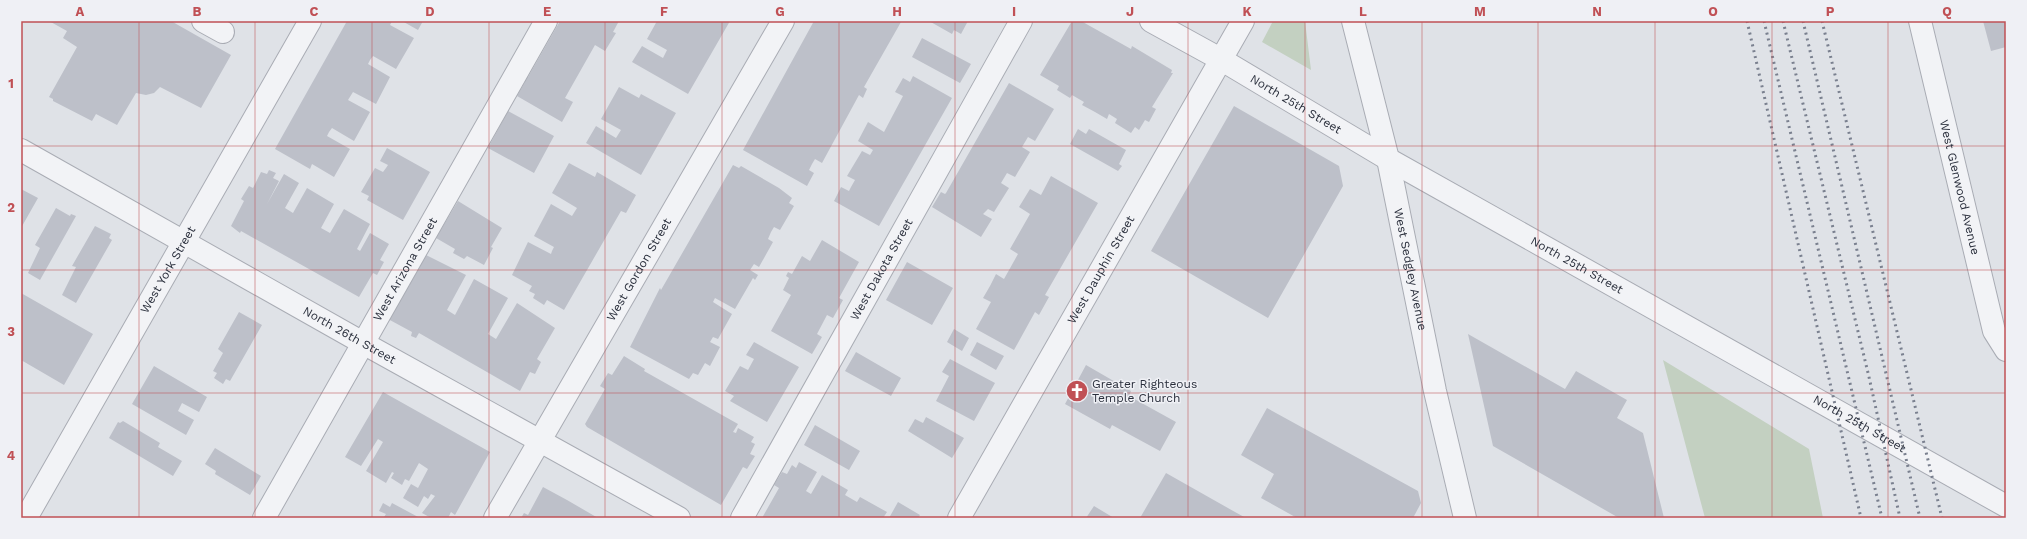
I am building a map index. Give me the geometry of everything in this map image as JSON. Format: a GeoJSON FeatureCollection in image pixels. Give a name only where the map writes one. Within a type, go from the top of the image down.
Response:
{"type":"FeatureCollection","features":[{"type":"Feature","properties":{"kind":"street"},"geometry":{"type":"LineString","coordinates":[[203,21],[222,32]]}},
{"type":"Feature","properties":{"kind":"street","name":"West York Street"},"geometry":{"type":"LineString","coordinates":[[26,518],[310,21]]}},
{"type":"Feature","properties":{"kind":"street","name":"West Arizona Street"},"geometry":{"type":"LineString","coordinates":[[264,518],[546,21]]}},
{"type":"Feature","properties":{"kind":"street","name":"West Gordon Street"},"geometry":{"type":"LineString","coordinates":[[495,518],[783,21]]}},
{"type":"Feature","properties":{"kind":"street","name":"West Dakota Street"},"geometry":{"type":"LineString","coordinates":[[742,518],[1021,21]]}},
{"type":"Feature","properties":{"kind":"street","name":"North 25th Street"},"geometry":{"type":"LineString","coordinates":[[1151,21],[1222,60],[1388,159],[2006,506]]}},
{"type":"Feature","properties":{"kind":"street","name":"West Dauphin Street"},"geometry":{"type":"LineString","coordinates":[[959,518],[1244,21]]}},
{"type":"Feature","properties":{"kind":"street","name":"West Sedgley Avenue"},"geometry":{"type":"LineString","coordinates":[[1353,21],[1388,159],[1461,514]]}},
{"type":"Feature","properties":{"kind":"street","name":"West Glenwood Avenue"},"geometry":{"type":"LineString","coordinates":[[1920,21],[1994,331],[2006,350]]}},
{"type":"Feature","properties":{"kind":"street","name":"North 26th Street"},"geometry":{"type":"LineString","coordinates":[[21,150],[363,343],[679,518]]}},
{"type":"Feature","properties":{"kind":"green space"},"geometry":{"type":"Polygon","coordinates":[[[1273,21],[1305,21],[1311,70],[1262,42],[1273,21]]]}},
{"type":"Feature","properties":{"kind":"green space"},"geometry":{"type":"Polygon","coordinates":[[[1663,360],[1809,449],[1823,518],[1705,518],[1663,360]]]}},
{"type":"Feature","properties":{"kind":"building"},"geometry":{"type":"Polygon","coordinates":[[[49,21],[171,21],[231,55],[201,108],[160,87],[154,93],[146,95],[136,93],[117,125],[96,114],[92,121],[53,101],[53,99],[49,97],[77,47],[63,38],[67,31],[49,21]]]}},
{"type":"Feature","properties":{"kind":"building"},"geometry":{"type":"Polygon","coordinates":[[[347,21],[392,21],[390,25],[414,38],[396,69],[373,56],[370,60],[368,64],[390,77],[376,104],[353,92],[348,100],[370,112],[354,141],[332,128],[329,132],[327,136],[350,149],[334,177],[312,164],[310,169],[275,149],[347,21]]]}},
{"type":"Feature","properties":{"kind":"building"},"geometry":{"type":"Polygon","coordinates":[[[402,21],[423,21],[418,30],[402,21]]]}},
{"type":"Feature","properties":{"kind":"building"},"geometry":{"type":"Polygon","coordinates":[[[560,21],[619,21],[613,32],[616,33],[605,51],[595,45],[565,98],[573,102],[562,122],[517,96],[525,82],[521,80],[524,75],[528,77],[560,21]]]}},
{"type":"Feature","properties":{"kind":"building"},"geometry":{"type":"Polygon","coordinates":[[[657,21],[730,21],[688,94],[632,62],[642,46],[663,58],[667,50],[647,39],[657,21]]]}},
{"type":"Feature","properties":{"kind":"building"},"geometry":{"type":"Polygon","coordinates":[[[814,21],[901,22],[864,87],[867,89],[863,98],[859,95],[822,163],[815,159],[812,164],[809,170],[814,173],[807,186],[743,150],[814,21]]]}},
{"type":"Feature","properties":{"kind":"building"},"geometry":{"type":"Polygon","coordinates":[[[929,21],[968,21],[961,34],[954,30],[952,34],[929,21]]]}},
{"type":"Feature","properties":{"kind":"building"},"geometry":{"type":"Polygon","coordinates":[[[1072,21],[1081,21],[1131,49],[1132,46],[1172,70],[1171,73],[1173,73],[1152,107],[1156,109],[1149,122],[1145,120],[1139,130],[1135,127],[1131,133],[1115,123],[1117,119],[1109,114],[1107,119],[1082,105],[1084,102],[1072,95],[1070,98],[1057,90],[1059,86],[1040,75],[1072,21]]]}},
{"type":"Feature","properties":{"kind":"building"},"geometry":{"type":"Polygon","coordinates":[[[1983,21],[2006,21],[2006,47],[1991,51],[1983,21]]]}},
{"type":"Feature","properties":{"kind":"building"},"geometry":{"type":"Polygon","coordinates":[[[922,38],[971,64],[960,83],[912,57],[922,38]]]}},
{"type":"Feature","properties":{"kind":"building"},"geometry":{"type":"Polygon","coordinates":[[[913,76],[952,98],[879,226],[834,201],[841,187],[849,191],[855,180],[847,176],[862,151],[870,155],[873,150],[858,141],[868,122],[884,132],[903,96],[895,92],[903,78],[910,82],[913,76]]]}},
{"type":"Feature","properties":{"kind":"building"},"geometry":{"type":"Polygon","coordinates":[[[1009,83],[1054,109],[1035,141],[1028,137],[1022,147],[1030,152],[1015,177],[1007,173],[1001,183],[1009,188],[994,212],[988,209],[983,214],[992,219],[981,237],[932,207],[941,192],[946,193],[1009,83]]]}},
{"type":"Feature","properties":{"kind":"building"},"geometry":{"type":"Polygon","coordinates":[[[619,87],[639,98],[641,94],[676,113],[641,175],[586,143],[596,126],[616,138],[621,130],[601,119],[619,87]]]}},
{"type":"Feature","properties":{"kind":"building"},"geometry":{"type":"Polygon","coordinates":[[[1234,106],[1339,166],[1343,186],[1268,318],[1151,251],[1234,106]]]}},
{"type":"Feature","properties":{"kind":"building"},"geometry":{"type":"Polygon","coordinates":[[[508,111],[554,136],[534,173],[488,148],[508,111]]]}},
{"type":"Feature","properties":{"kind":"building"},"geometry":{"type":"Polygon","coordinates":[[[1078,129],[1086,134],[1089,129],[1126,150],[1119,164],[1122,166],[1118,171],[1070,144],[1078,129]]]}},
{"type":"Feature","properties":{"kind":"building"},"geometry":{"type":"Polygon","coordinates":[[[387,148],[430,172],[403,220],[367,200],[369,196],[361,192],[375,168],[383,172],[388,165],[380,161],[387,148]]]}},
{"type":"Feature","properties":{"kind":"building"},"geometry":{"type":"Polygon","coordinates":[[[569,163],[595,177],[597,172],[636,195],[626,213],[621,211],[564,310],[547,300],[544,305],[533,298],[535,294],[529,291],[532,286],[512,275],[528,242],[551,254],[554,247],[534,236],[551,204],[572,216],[577,208],[552,193],[569,163]]]}},
{"type":"Feature","properties":{"kind":"building"},"geometry":{"type":"Polygon","coordinates":[[[733,165],[739,168],[741,166],[779,188],[792,198],[789,203],[794,206],[780,230],[774,227],[771,232],[768,239],[773,242],[759,267],[754,264],[750,270],[758,275],[755,280],[753,278],[735,309],[715,298],[713,302],[732,314],[718,339],[713,337],[710,342],[720,347],[710,366],[705,363],[698,375],[693,373],[689,379],[630,347],[660,288],[661,290],[733,165]]]}},
{"type":"Feature","properties":{"kind":"building"},"geometry":{"type":"Polygon","coordinates":[[[269,170],[276,173],[273,178],[279,181],[267,204],[284,174],[299,183],[285,208],[293,213],[307,188],[334,204],[321,228],[330,233],[344,209],[370,224],[357,249],[360,251],[370,233],[389,244],[380,260],[384,262],[377,275],[373,273],[359,297],[241,231],[240,233],[231,226],[244,201],[241,199],[249,186],[253,188],[261,172],[267,174],[269,170]]]}},
{"type":"Feature","properties":{"kind":"building"},"geometry":{"type":"Polygon","coordinates":[[[1051,176],[1098,203],[1045,295],[1049,297],[1039,315],[1035,312],[1014,350],[976,329],[991,302],[983,298],[996,274],[1004,279],[1018,254],[1010,249],[1030,214],[1019,207],[1030,189],[1041,195],[1051,176]]]}},
{"type":"Feature","properties":{"kind":"building"},"geometry":{"type":"Polygon","coordinates":[[[21,189],[38,198],[21,228],[21,189]]]}},
{"type":"Feature","properties":{"kind":"building"},"geometry":{"type":"Polygon","coordinates":[[[458,201],[502,228],[491,247],[493,248],[484,265],[467,256],[464,259],[453,253],[455,249],[436,238],[458,201]]]}},
{"type":"Feature","properties":{"kind":"building"},"geometry":{"type":"Polygon","coordinates":[[[56,208],[70,216],[71,214],[76,216],[40,280],[28,273],[40,248],[35,245],[56,208]]]}},
{"type":"Feature","properties":{"kind":"building"},"geometry":{"type":"Polygon","coordinates":[[[95,226],[111,234],[109,238],[112,240],[76,303],[62,295],[76,267],[72,266],[95,226]]]}},
{"type":"Feature","properties":{"kind":"building"},"geometry":{"type":"Polygon","coordinates":[[[822,240],[859,262],[839,298],[843,300],[833,318],[827,315],[817,334],[822,337],[812,354],[771,331],[791,295],[783,290],[789,278],[786,276],[788,272],[792,274],[802,256],[810,261],[822,240]]]}},
{"type":"Feature","properties":{"kind":"building"},"geometry":{"type":"Polygon","coordinates":[[[426,255],[466,275],[447,310],[455,315],[474,279],[508,298],[488,334],[496,339],[517,303],[555,328],[537,359],[541,362],[535,374],[530,372],[520,391],[419,333],[416,338],[411,336],[412,332],[388,319],[405,284],[409,286],[426,255]]]}},
{"type":"Feature","properties":{"kind":"building"},"geometry":{"type":"Polygon","coordinates":[[[907,262],[953,288],[932,325],[886,300],[907,262]]]}},
{"type":"Feature","properties":{"kind":"building"},"geometry":{"type":"Polygon","coordinates":[[[21,293],[93,334],[64,385],[21,360],[21,293]]]}},
{"type":"Feature","properties":{"kind":"building"},"geometry":{"type":"Polygon","coordinates":[[[239,312],[262,325],[230,381],[226,379],[223,384],[214,378],[217,373],[213,371],[223,353],[218,349],[239,312]]]}},
{"type":"Feature","properties":{"kind":"building"},"geometry":{"type":"Polygon","coordinates":[[[954,329],[969,338],[962,351],[947,342],[954,329]]]}},
{"type":"Feature","properties":{"kind":"building"},"geometry":{"type":"Polygon","coordinates":[[[1468,334],[1565,389],[1576,371],[1627,400],[1617,418],[1643,433],[1664,518],[1619,518],[1493,446],[1468,334]]]}},
{"type":"Feature","properties":{"kind":"building"},"geometry":{"type":"Polygon","coordinates":[[[754,342],[799,367],[767,422],[730,401],[734,396],[725,391],[740,366],[748,370],[754,359],[746,355],[754,342]]]}},
{"type":"Feature","properties":{"kind":"building"},"geometry":{"type":"Polygon","coordinates":[[[977,342],[1004,356],[996,370],[970,355],[977,342]]]}},
{"type":"Feature","properties":{"kind":"building"},"geometry":{"type":"Polygon","coordinates":[[[856,352],[901,378],[891,396],[845,371],[856,352]]]}},
{"type":"Feature","properties":{"kind":"building"},"geometry":{"type":"Polygon","coordinates":[[[624,356],[645,369],[644,371],[738,424],[733,432],[736,433],[738,428],[754,437],[751,442],[755,444],[750,454],[755,456],[747,469],[743,467],[721,505],[587,427],[585,424],[605,389],[600,386],[608,373],[612,375],[624,356]]]}},
{"type":"Feature","properties":{"kind":"building"},"geometry":{"type":"Polygon","coordinates":[[[950,359],[995,383],[974,421],[936,401],[949,376],[942,372],[950,359]]]}},
{"type":"Feature","properties":{"kind":"building"},"geometry":{"type":"Polygon","coordinates":[[[1086,365],[1131,391],[1129,396],[1176,422],[1160,451],[1112,425],[1110,429],[1065,404],[1086,365]]]}},
{"type":"Feature","properties":{"kind":"building"},"geometry":{"type":"Polygon","coordinates":[[[154,366],[207,397],[199,412],[182,403],[178,411],[194,420],[186,435],[132,404],[154,366]]]}},
{"type":"Feature","properties":{"kind":"building"},"geometry":{"type":"Polygon","coordinates":[[[383,392],[490,452],[455,515],[451,512],[448,518],[431,518],[422,513],[435,496],[431,494],[428,499],[424,496],[418,507],[403,498],[411,484],[418,488],[428,469],[419,463],[409,481],[405,479],[402,485],[391,478],[394,473],[392,472],[386,483],[366,471],[383,442],[378,439],[361,466],[345,457],[383,392]]]}},
{"type":"Feature","properties":{"kind":"building"},"geometry":{"type":"Polygon","coordinates":[[[1267,408],[1418,491],[1421,503],[1413,518],[1297,518],[1261,498],[1274,474],[1241,455],[1267,408]]]}},
{"type":"Feature","properties":{"kind":"building"},"geometry":{"type":"Polygon","coordinates":[[[926,417],[964,438],[952,458],[908,431],[915,419],[923,423],[926,417]]]}},
{"type":"Feature","properties":{"kind":"building"},"geometry":{"type":"Polygon","coordinates":[[[123,421],[160,443],[158,447],[182,461],[173,476],[109,438],[118,422],[120,423],[123,421]]]}},
{"type":"Feature","properties":{"kind":"building"},"geometry":{"type":"Polygon","coordinates":[[[815,425],[860,451],[849,470],[804,445],[815,425]]]}},
{"type":"Feature","properties":{"kind":"building"},"geometry":{"type":"Polygon","coordinates":[[[215,448],[261,476],[250,495],[215,474],[216,471],[205,464],[215,448]]]}},
{"type":"Feature","properties":{"kind":"building"},"geometry":{"type":"Polygon","coordinates":[[[799,462],[817,472],[806,491],[811,494],[822,475],[848,490],[845,495],[857,502],[860,497],[887,512],[883,518],[762,518],[779,488],[774,485],[782,472],[787,474],[792,465],[796,468],[799,462]]]}},
{"type":"Feature","properties":{"kind":"building"},"geometry":{"type":"Polygon","coordinates":[[[1166,473],[1235,512],[1246,518],[1140,518],[1166,473]]]}},
{"type":"Feature","properties":{"kind":"building"},"geometry":{"type":"Polygon","coordinates":[[[543,487],[598,518],[521,518],[524,513],[528,515],[543,487]]]}},
{"type":"Feature","properties":{"kind":"building"},"geometry":{"type":"Polygon","coordinates":[[[898,502],[920,515],[918,518],[889,518],[898,502]]]}},
{"type":"Feature","properties":{"kind":"building"},"geometry":{"type":"Polygon","coordinates":[[[383,503],[390,507],[392,503],[420,518],[386,518],[384,517],[386,514],[379,511],[383,503]]]}},
{"type":"Feature","properties":{"kind":"building"},"geometry":{"type":"Polygon","coordinates":[[[1094,506],[1114,518],[1086,518],[1094,506]]]}},
{"type":"Feature","properties":{"kind":"railway"},"geometry":{"type":"LineString","coordinates":[[1747,21],[1861,518]]}},
{"type":"Feature","properties":{"kind":"railway"},"geometry":{"type":"LineString","coordinates":[[1764,21],[1882,518]]}},
{"type":"Feature","properties":{"kind":"railway"},"geometry":{"type":"LineString","coordinates":[[1783,21],[1869,377],[1900,518]]}},
{"type":"Feature","properties":{"kind":"railway"},"geometry":{"type":"LineString","coordinates":[[1803,21],[1920,518]]}},
{"type":"Feature","properties":{"kind":"railway"},"geometry":{"type":"LineString","coordinates":[[1822,21],[1942,518]]}},
{"type":"Feature","properties":{"kind":"place","name":"Greater Righteous Temple Church"},"geometry":{"type":"Point","coordinates":[1077,391]}}]}
